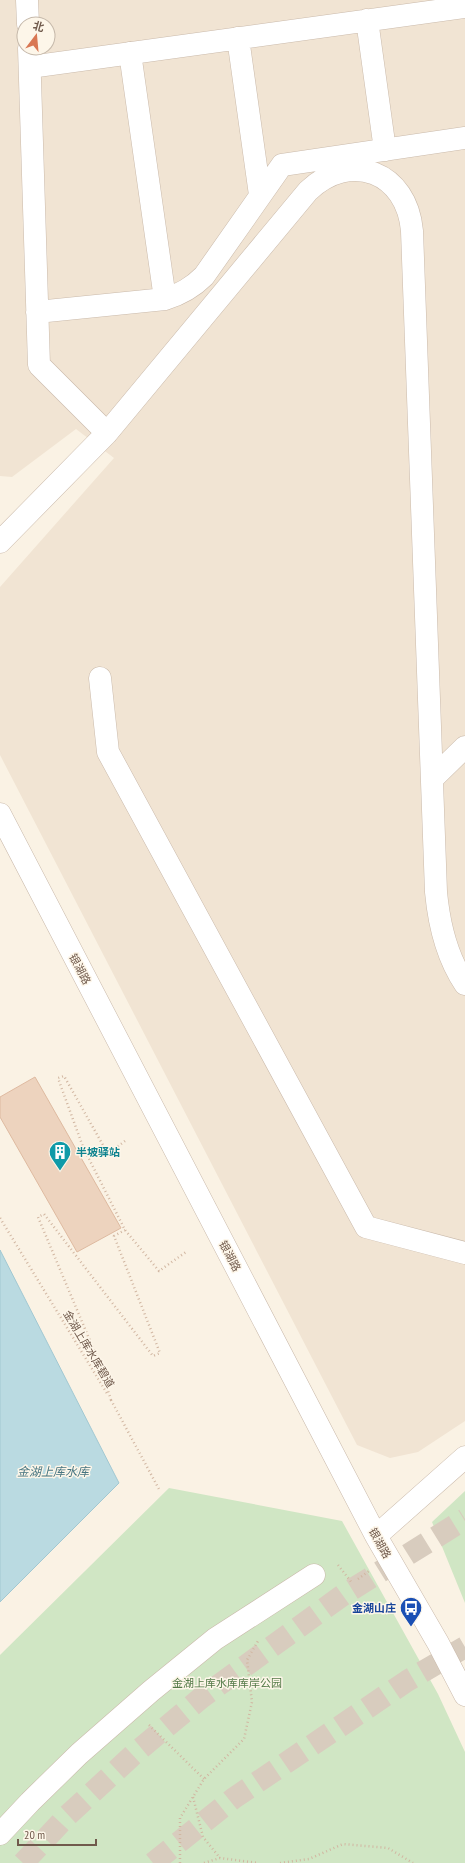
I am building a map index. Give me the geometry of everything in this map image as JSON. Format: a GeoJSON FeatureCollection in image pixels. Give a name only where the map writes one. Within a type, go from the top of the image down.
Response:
{"type":"FeatureCollection","features":[{"type":"Feature","properties":{"kind":"street"},"geometry":{"type":"LineString","coordinates":[[27,0],[28,16]]}},
{"type":"Feature","properties":{"kind":"street"},"geometry":{"type":"LineString","coordinates":[[107,433],[39,365],[30,57],[130,53],[465,7]]}},
{"type":"Feature","properties":{"kind":"street"},"geometry":{"type":"LineString","coordinates":[[367,20],[385,150]]}},
{"type":"Feature","properties":{"kind":"street"},"geometry":{"type":"LineString","coordinates":[[238,38],[260,195]]}},
{"type":"Feature","properties":{"kind":"street"},"geometry":{"type":"LineString","coordinates":[[130,53],[165,299]]}},
{"type":"Feature","properties":{"kind":"street"},"geometry":{"type":"LineString","coordinates":[[37,312],[165,299],[187,290],[204,276],[282,165],[465,138]]}},
{"type":"Feature","properties":{"kind":"street"},"geometry":{"type":"LineString","coordinates":[[0,542],[107,433],[308,191],[329,175],[343,171],[356,170],[370,172],[394,186],[408,207],[412,231],[438,914],[443,937],[451,958],[465,984]]}},
{"type":"Feature","properties":{"kind":"street"},"geometry":{"type":"LineString","coordinates":[[100,678],[108,752],[366,1227],[465,1253]]}},
{"type":"Feature","properties":{"kind":"street"},"geometry":{"type":"LineString","coordinates":[[432,779],[465,747]]}},
{"type":"Feature","properties":{"kind":"street","name":"银湖路"},"geometry":{"type":"LineString","coordinates":[[0,814],[376,1536],[438,1644],[465,1695]]}},
{"type":"Feature","properties":{"kind":"street"},"geometry":{"type":"LineString","coordinates":[[376,1536],[465,1458]]}},
{"type":"Feature","properties":{"kind":"street"},"geometry":{"type":"LineString","coordinates":[[0,1834],[79,1754],[215,1639],[314,1574]]}},
{"type":"Feature","properties":{"kind":"path"},"geometry":{"type":"LineString","coordinates":[[125,1141],[108,1154],[64,1076],[58,1078],[82,1146],[125,1230],[159,1271],[186,1252]]}},
{"type":"Feature","properties":{"kind":"path"},"geometry":{"type":"LineString","coordinates":[[110,1400],[96,1355],[38,1217],[44,1214],[153,1356],[160,1353],[114,1236],[125,1230]]}},
{"type":"Feature","properties":{"kind":"path","name":"金湖上库水库碧道"},"geometry":{"type":"LineString","coordinates":[[0,1218],[110,1400],[160,1491]]}},
{"type":"Feature","properties":{"kind":"path"},"geometry":{"type":"LineString","coordinates":[[334,1560],[352,1583]]}},
{"type":"Feature","properties":{"kind":"path"},"geometry":{"type":"LineString","coordinates":[[358,1579],[373,1569]]}},
{"type":"Feature","properties":{"kind":"path"},"geometry":{"type":"LineString","coordinates":[[180,1863],[180,1818],[204,1779],[244,1739],[252,1702],[247,1660],[260,1637]]}},
{"type":"Feature","properties":{"kind":"path"},"geometry":{"type":"LineString","coordinates":[[132,1708],[204,1779]]}},
{"type":"Feature","properties":{"kind":"path"},"geometry":{"type":"LineString","coordinates":[[193,1797],[203,1837],[220,1858]]}},
{"type":"Feature","properties":{"kind":"path"},"geometry":{"type":"LineString","coordinates":[[280,1863],[309,1859],[343,1844],[388,1848],[413,1863]]}},
{"type":"Feature","properties":{"kind":"path"},"geometry":{"type":"LineString","coordinates":[[204,1863],[220,1858],[258,1863]]}},
{"type":"Feature","properties":{"kind":"shaded area"},"geometry":{"type":"Polygon","coordinates":[[[0,0],[465,0],[465,1421],[418,1452],[390,1458],[357,1445],[0,755],[0,587],[114,458],[76,429],[12,477],[0,476],[0,0]]]}},
{"type":"Feature","properties":{"kind":"green space","name":"金湖上库水库库岸公园"},"geometry":{"type":"Polygon","coordinates":[[[169,1488],[342,1521],[438,1694],[465,1752],[465,1863],[0,1863],[0,1655],[169,1488]]]}},
{"type":"Feature","properties":{"kind":"green space"},"geometry":{"type":"Polygon","coordinates":[[[465,1491],[465,1603],[432,1522],[465,1491]]]}},
{"type":"Feature","properties":{"kind":"water","name":"金湖上库水库"},"geometry":{"type":"Polygon","coordinates":[[[0,1250],[119,1483],[0,1602],[0,1250]]]}},
{"type":"Feature","properties":{"kind":"building","name":"半坡驿站"},"geometry":{"type":"Polygon","coordinates":[[[35,1077],[121,1228],[77,1252],[0,1117],[0,1097],[35,1077]]]}},
{"type":"Feature","properties":{"kind":"tunnel"},"geometry":{"type":"LineString","coordinates":[[23,1863],[67,1816],[134,1754],[201,1698],[343,1595],[465,1519]]}},
{"type":"Feature","properties":{"kind":"tunnel"},"geometry":{"type":"LineString","coordinates":[[153,1863],[234,1798],[407,1681],[465,1647]]}},
{"type":"Feature","properties":{"kind":"place","name":"半坡驿站"},"geometry":{"type":"Point","coordinates":[60,1172]}},
{"type":"Feature","properties":{"kind":"place","name":"金湖山庄"},"geometry":{"type":"Point","coordinates":[411,1628]}}]}
